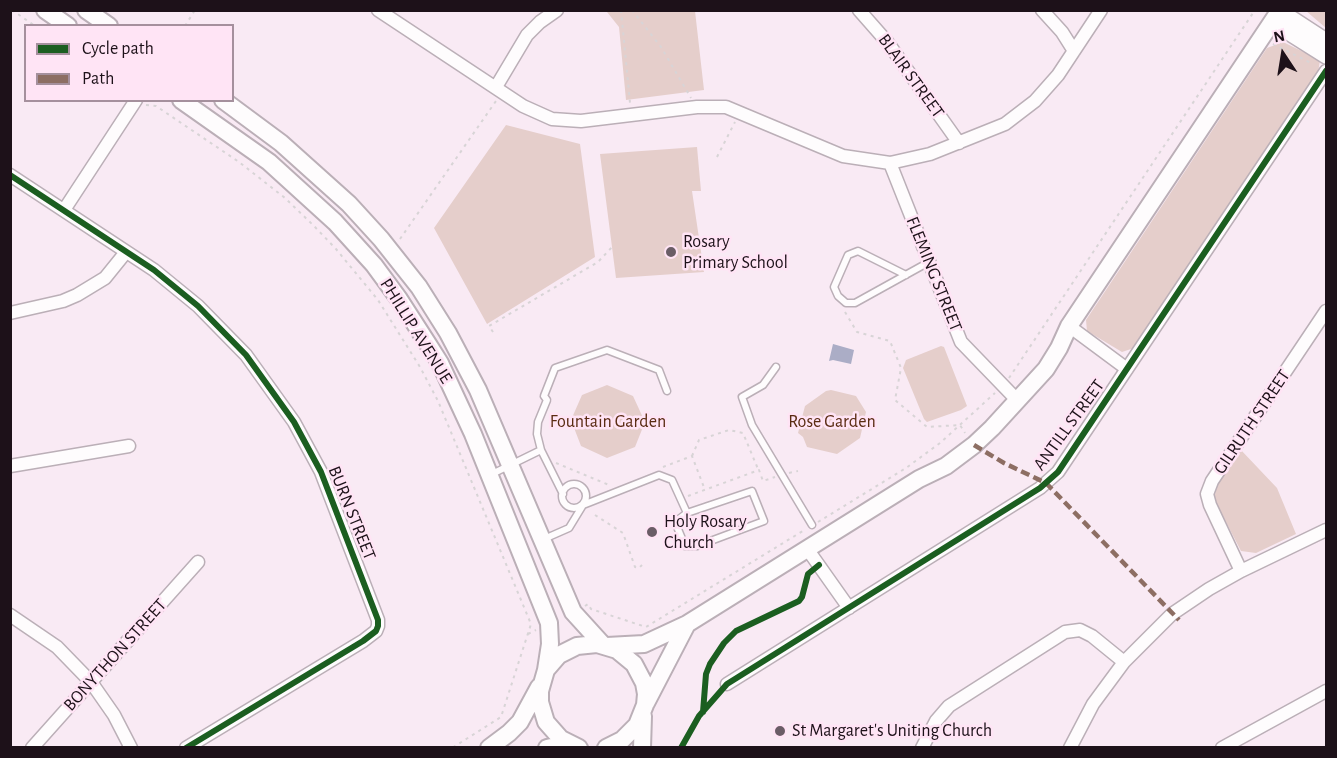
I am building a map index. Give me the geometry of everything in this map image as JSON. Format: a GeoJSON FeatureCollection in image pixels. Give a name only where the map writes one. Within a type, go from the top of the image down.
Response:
{"type":"FeatureCollection","features":[{"type":"Feature","properties":{"kind":"main road"},"geometry":{"type":"LineString","coordinates":[[45,10],[65,24]]}},
{"type":"Feature","properties":{"kind":"main road"},"geometry":{"type":"LineString","coordinates":[[86,10],[106,24]]}},
{"type":"Feature","properties":{"kind":"main road"},"geometry":{"type":"LineString","coordinates":[[919,479],[964,431],[1050,362],[1069,326],[1278,15]]}},
{"type":"Feature","properties":{"kind":"main road","name":"PHILLIP AVENUE"},"geometry":{"type":"LineString","coordinates":[[184,102],[269,162],[335,222],[374,265],[440,363],[473,434],[549,623],[550,644],[540,691],[542,712],[552,731],[573,745]]}},
{"type":"Feature","properties":{"kind":"main road","name":"PHILLIP AVENUE"},"geometry":{"type":"LineString","coordinates":[[226,102],[281,143],[349,204],[391,251],[419,287],[467,368],[573,612],[605,645],[617,650],[634,664],[644,683],[644,708]]}},
{"type":"Feature","properties":{"kind":"main road"},"geometry":{"type":"LineString","coordinates":[[489,747],[509,734],[520,722],[545,674],[559,655],[587,644],[644,644],[687,624],[919,479],[946,466],[974,445],[1010,394]]}},
{"type":"Feature","properties":{"kind":"main road"},"geometry":{"type":"LineString","coordinates":[[606,747],[622,740],[638,725],[644,708],[687,624]]}},
{"type":"Feature","properties":{"kind":"main road"},"geometry":{"type":"LineString","coordinates":[[642,747],[644,708]]}},
{"type":"Feature","properties":{"kind":"main road"},"geometry":{"type":"LineString","coordinates":[[547,747],[573,745]]}},
{"type":"Feature","properties":{"kind":"street"},"geometry":{"type":"LineString","coordinates":[[378,10],[497,92],[552,119],[581,121],[713,106],[732,109],[843,156],[890,163],[930,154],[1005,124],[1035,101],[1058,75],[1101,10]]}},
{"type":"Feature","properties":{"kind":"street"},"geometry":{"type":"LineString","coordinates":[[497,92],[527,35],[557,10]]}},
{"type":"Feature","properties":{"kind":"street","name":"BLAIR STREET"},"geometry":{"type":"LineString","coordinates":[[860,10],[888,43],[959,143]]}},
{"type":"Feature","properties":{"kind":"street"},"geometry":{"type":"LineString","coordinates":[[1042,10],[1062,32],[1074,51]]}},
{"type":"Feature","properties":{"kind":"street"},"geometry":{"type":"LineString","coordinates":[[1278,15],[1326,41]]}},
{"type":"Feature","properties":{"kind":"street"},"geometry":{"type":"LineString","coordinates":[[1278,15],[1326,56]]}},
{"type":"Feature","properties":{"kind":"street","name":"ANTILL STREET"},"geometry":{"type":"LineString","coordinates":[[727,684],[1046,483],[1058,472],[1326,71]]}},
{"type":"Feature","properties":{"kind":"street"},"geometry":{"type":"LineString","coordinates":[[64,210],[135,102]]}},
{"type":"Feature","properties":{"kind":"street","name":"FLEMING STREET"},"geometry":{"type":"LineString","coordinates":[[890,163],[961,342],[1010,394]]}},
{"type":"Feature","properties":{"kind":"street","name":"BURN STREET"},"geometry":{"type":"LineString","coordinates":[[10,175],[181,290],[215,321],[246,355],[288,413],[321,472],[378,620],[376,631],[363,640],[186,747]]}},
{"type":"Feature","properties":{"kind":"street"},"geometry":{"type":"LineString","coordinates":[[10,313],[63,301],[77,295],[105,278],[126,252]]}},
{"type":"Feature","properties":{"kind":"street","name":"GILRUTH STREET"},"geometry":{"type":"LineString","coordinates":[[1241,571],[1207,494],[1212,481],[1326,311]]}},
{"type":"Feature","properties":{"kind":"street","name":"ANTILL STREET"},"geometry":{"type":"LineString","coordinates":[[1069,326],[1126,369]]}},
{"type":"Feature","properties":{"kind":"street"},"geometry":{"type":"LineString","coordinates":[[10,466],[129,446]]}},
{"type":"Feature","properties":{"kind":"street"},"geometry":{"type":"LineString","coordinates":[[1071,747],[1093,704],[1124,662],[1172,614],[1241,571],[1326,530]]}},
{"type":"Feature","properties":{"kind":"street"},"geometry":{"type":"LineString","coordinates":[[808,550],[849,608]]}},
{"type":"Feature","properties":{"kind":"street","name":"BONYTHON STREET"},"geometry":{"type":"LineString","coordinates":[[32,747],[198,562]]}},
{"type":"Feature","properties":{"kind":"street"},"geometry":{"type":"LineString","coordinates":[[10,615],[57,647],[91,682],[114,715],[131,747]]}},
{"type":"Feature","properties":{"kind":"street"},"geometry":{"type":"LineString","coordinates":[[922,747],[936,721],[949,706],[1065,632],[1080,630],[1092,636],[1124,662]]}},
{"type":"Feature","properties":{"kind":"street"},"geometry":{"type":"LineString","coordinates":[[1222,747],[1326,691]]}},
{"type":"Feature","properties":{"kind":"lane"},"geometry":{"type":"LineString","coordinates":[[906,275],[858,251],[848,255],[834,287],[838,296],[846,303],[855,303],[906,275],[929,262]]}},
{"type":"Feature","properties":{"kind":"lane"},"geometry":{"type":"LineString","coordinates":[[399,299],[419,287]]}},
{"type":"Feature","properties":{"kind":"lane"},"geometry":{"type":"LineString","coordinates":[[667,391],[659,370],[607,350],[555,368],[544,396],[548,400],[538,422],[537,434],[541,450],[563,494],[564,501],[569,507],[577,508],[659,475],[672,480],[687,513]]}},
{"type":"Feature","properties":{"kind":"lane"},"geometry":{"type":"LineString","coordinates":[[777,367],[763,385],[742,397],[752,425],[812,525]]}},
{"type":"Feature","properties":{"kind":"lane"},"geometry":{"type":"LineString","coordinates":[[489,476],[541,450]]}},
{"type":"Feature","properties":{"kind":"lane"},"geometry":{"type":"LineString","coordinates":[[541,540],[569,528],[586,496],[581,486],[570,485],[563,494]]}},
{"type":"Feature","properties":{"kind":"lane"},"geometry":{"type":"LineString","coordinates":[[752,491],[764,522],[697,546],[685,546],[675,522],[687,513],[752,491]]}},
{"type":"Feature","properties":{"kind":"path"},"geometry":{"type":"LineString","coordinates":[[12,10],[32,24]]}},
{"type":"Feature","properties":{"kind":"path"},"geometry":{"type":"LineString","coordinates":[[186,24],[195,10]]}},
{"type":"Feature","properties":{"kind":"path"},"geometry":{"type":"LineString","coordinates":[[621,10],[631,114]]}},
{"type":"Feature","properties":{"kind":"path"},"geometry":{"type":"LineString","coordinates":[[632,10],[661,47],[696,107]]}},
{"type":"Feature","properties":{"kind":"path"},"geometry":{"type":"LineString","coordinates":[[588,604],[591,609],[646,627],[964,431],[1010,394],[1009,377],[1255,10]]}},
{"type":"Feature","properties":{"kind":"path"},"geometry":{"type":"LineString","coordinates":[[1275,44],[1326,71]]}},
{"type":"Feature","properties":{"kind":"path"},"geometry":{"type":"LineString","coordinates":[[391,251],[414,222],[497,92]]}},
{"type":"Feature","properties":{"kind":"path"},"geometry":{"type":"LineString","coordinates":[[138,102],[143,105],[156,106],[239,162],[285,198],[336,249],[378,300],[420,367],[438,401],[531,624],[501,717],[452,747]]}},
{"type":"Feature","properties":{"kind":"path"},"geometry":{"type":"LineString","coordinates":[[717,158],[736,119]]}},
{"type":"Feature","properties":{"kind":"path"},"geometry":{"type":"LineString","coordinates":[[493,332],[489,326],[598,262],[612,247]]}},
{"type":"Feature","properties":{"kind":"path"},"geometry":{"type":"LineString","coordinates":[[838,296],[837,299],[857,332],[890,341],[901,368],[895,400],[927,427],[964,431]]}},
{"type":"Feature","properties":{"kind":"path"},"geometry":{"type":"LineString","coordinates":[[705,490],[692,456],[699,440],[729,430],[743,433],[759,470]]}},
{"type":"Feature","properties":{"kind":"path"},"geometry":{"type":"LineString","coordinates":[[663,467],[692,456]]}},
{"type":"Feature","properties":{"kind":"path"},"geometry":{"type":"LineString","coordinates":[[595,514],[623,533],[635,567],[639,568],[642,565]]}},
{"type":"Feature","properties":{"kind":"green space"},"geometry":{"type":"Polygon","coordinates":[[[608,11],[695,11],[704,90],[626,100],[619,27],[608,11]]]}},
{"type":"Feature","properties":{"kind":"green space"},"geometry":{"type":"Polygon","coordinates":[[[1306,11],[1326,11],[1326,28],[1306,11]]]}},
{"type":"Feature","properties":{"kind":"green space"},"geometry":{"type":"Polygon","coordinates":[[[1283,42],[1320,60],[1318,73],[1134,348],[1122,352],[1087,331],[1086,320],[1267,48],[1283,42]]]}},
{"type":"Feature","properties":{"kind":"green space"},"geometry":{"type":"Polygon","coordinates":[[[506,125],[580,144],[595,257],[487,324],[434,228],[506,125]]]}},
{"type":"Feature","properties":{"kind":"green space"},"geometry":{"type":"Polygon","coordinates":[[[697,147],[701,191],[692,191],[704,272],[616,278],[600,154],[697,147]]]}},
{"type":"Feature","properties":{"kind":"green space"},"geometry":{"type":"Polygon","coordinates":[[[941,346],[944,347],[967,406],[927,422],[903,368],[906,360],[941,346]]]}},
{"type":"Feature","properties":{"kind":"green space","name":"Fountain Garden"},"geometry":{"type":"Polygon","coordinates":[[[607,385],[633,396],[645,422],[635,447],[607,458],[581,446],[571,420],[582,395],[607,385]]]}},
{"type":"Feature","properties":{"kind":"green space","name":"Rose Garden"},"geometry":{"type":"Polygon","coordinates":[[[831,390],[856,396],[866,412],[860,438],[837,454],[807,447],[803,437],[798,433],[805,406],[831,390]]]}},
{"type":"Feature","properties":{"kind":"green space"},"geometry":{"type":"Polygon","coordinates":[[[1240,449],[1277,488],[1296,534],[1256,553],[1241,551],[1214,499],[1217,484],[1240,449]]]}},
{"type":"Feature","properties":{"kind":"water"},"geometry":{"type":"Polygon","coordinates":[[[833,344],[854,350],[851,364],[829,361],[833,344]]]}},
{"type":"Feature","properties":{"kind":"marked path"},"geometry":{"type":"LineString","coordinates":[[974,445],[1004,463],[1046,483],[1179,620]]}},
{"type":"Feature","properties":{"kind":"cycle path"},"geometry":{"type":"LineString","coordinates":[[681,748],[699,716],[727,684],[1040,488],[1058,472],[1326,71]]}},
{"type":"Feature","properties":{"kind":"cycle path"},"geometry":{"type":"LineString","coordinates":[[10,175],[154,270],[198,306],[246,355],[294,422],[321,472],[378,620],[376,631],[363,641],[186,748]]}},
{"type":"Feature","properties":{"kind":"cycle path"},"geometry":{"type":"LineString","coordinates":[[703,712],[706,674],[724,643],[736,631],[799,601],[808,574],[819,565]]}},
{"type":"Feature","properties":{"kind":"place","name":"Rosary Primary School"},"geometry":{"type":"Point","coordinates":[671,252]}},
{"type":"Feature","properties":{"kind":"place","name":"Holy Rosary Church"},"geometry":{"type":"Point","coordinates":[652,532]}},
{"type":"Feature","properties":{"kind":"place","name":"St Margaret's Uniting Church"},"geometry":{"type":"Point","coordinates":[780,731]}}]}
